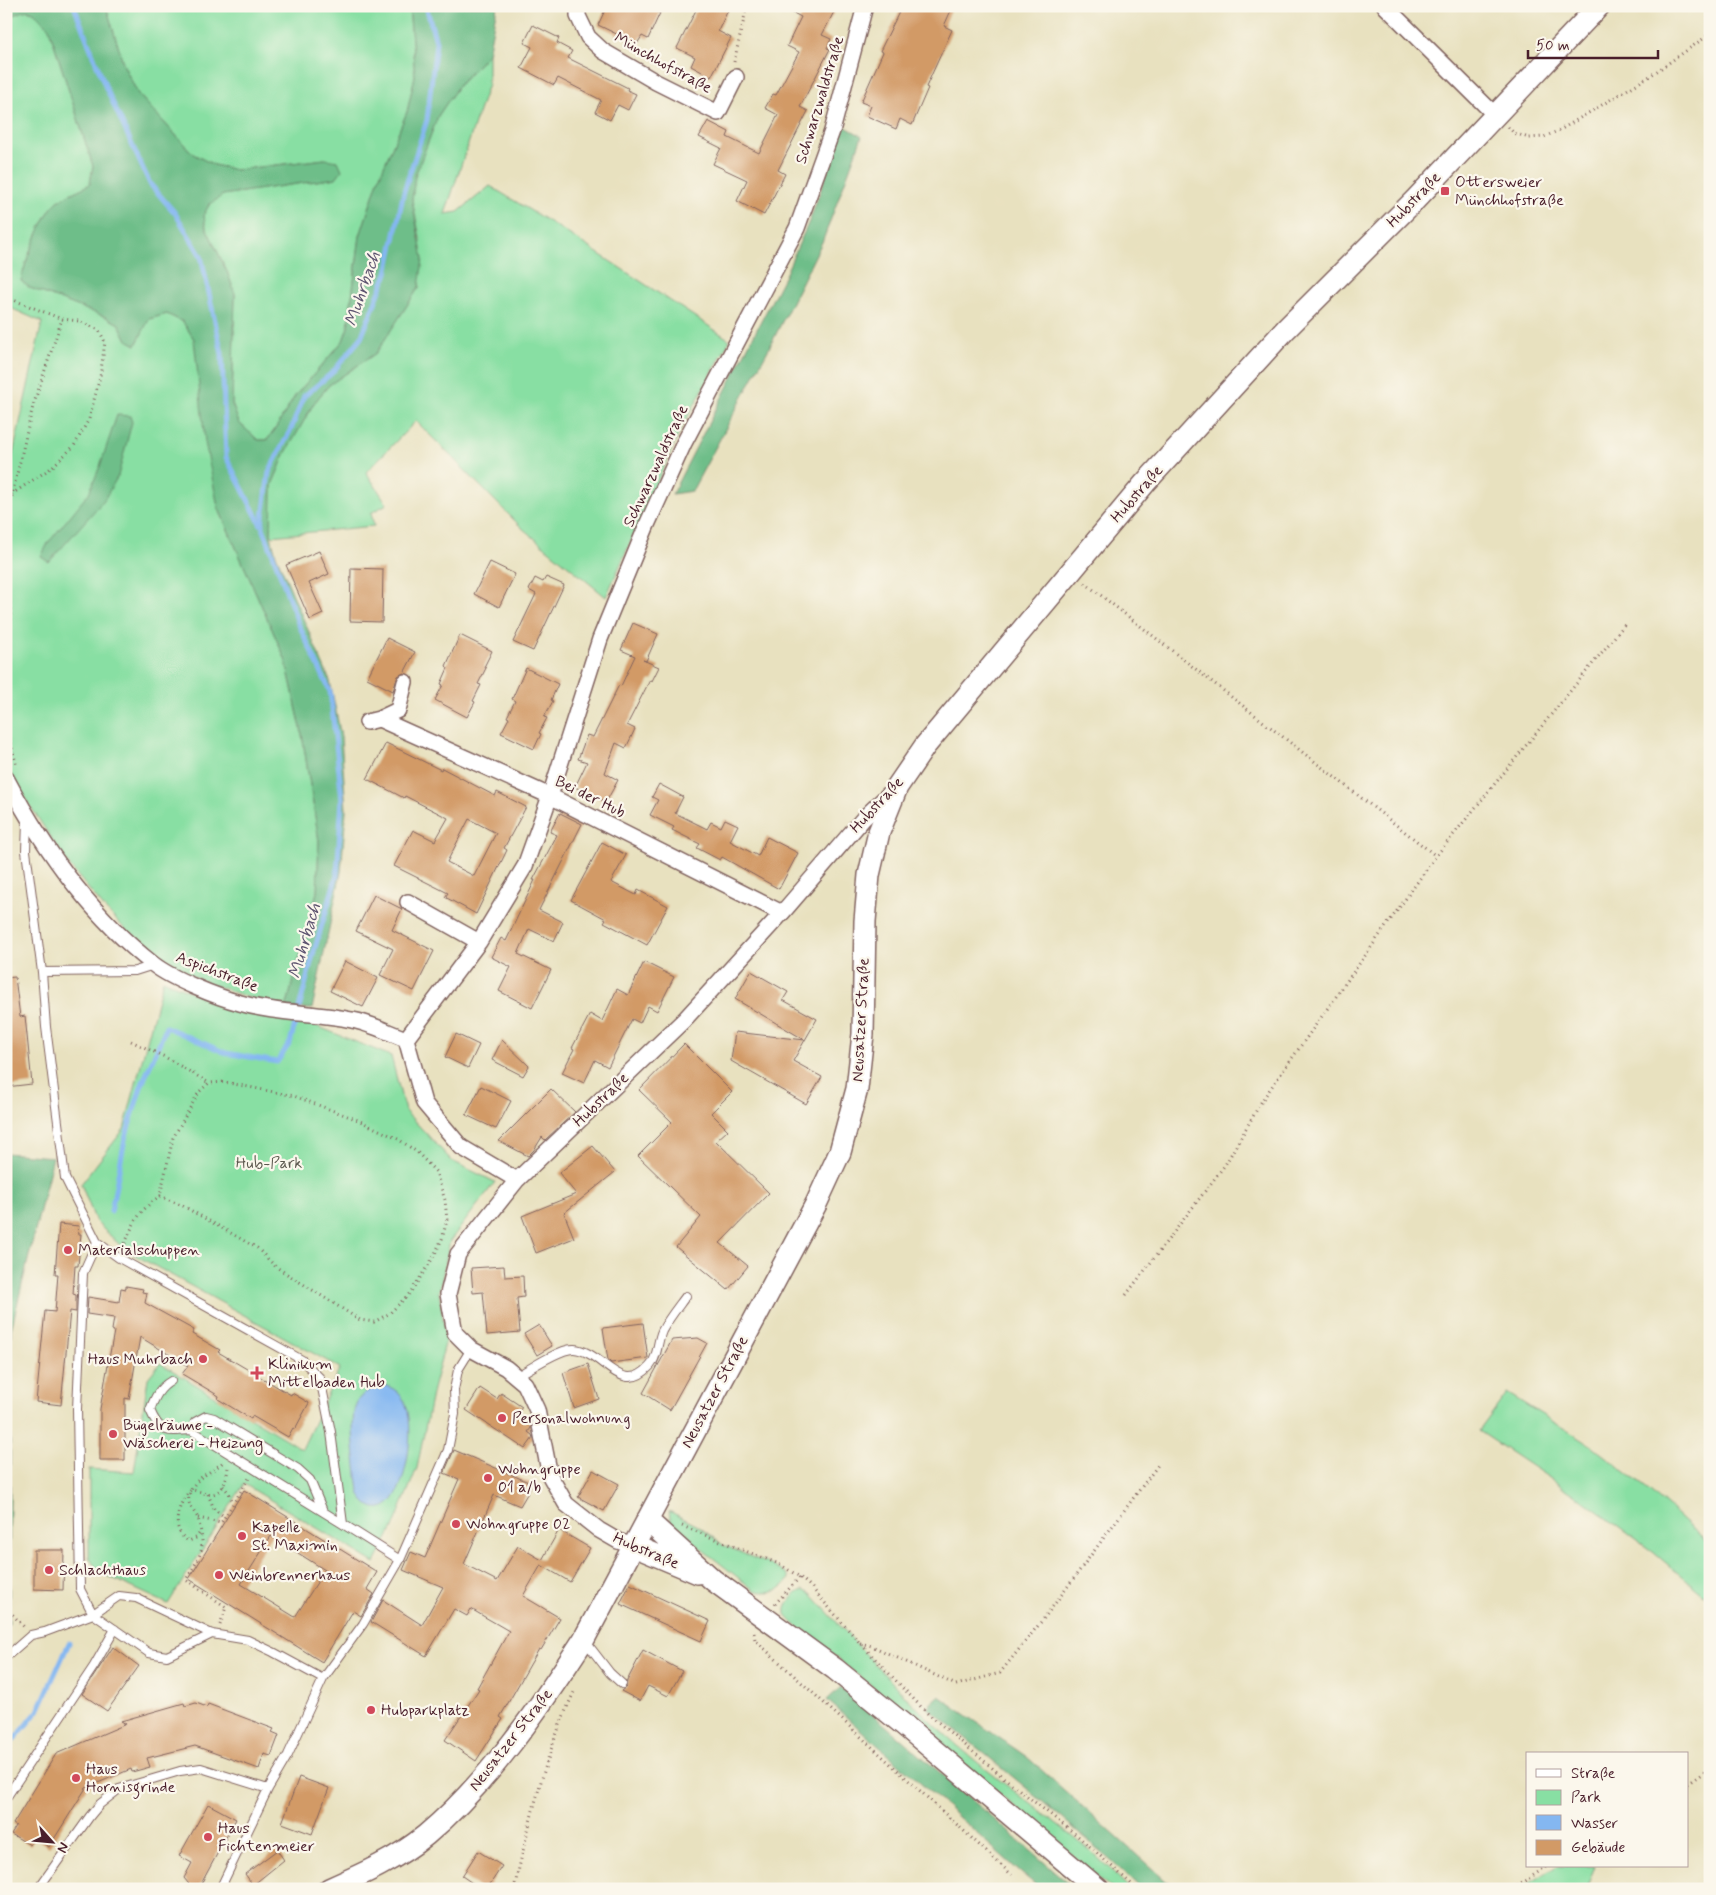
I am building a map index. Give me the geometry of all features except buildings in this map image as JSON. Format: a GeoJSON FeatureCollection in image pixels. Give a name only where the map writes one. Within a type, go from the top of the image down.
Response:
{"type":"FeatureCollection","features":[{"type":"Feature","properties":{"kind":"main road","name":"Hubstraße"},"geometry":{"type":"LineString","coordinates":[[897,786],[925,746],[1146,483],[1286,329],[1415,200],[1599,6]]}},
{"type":"Feature","properties":{"kind":"main road","name":"Neusatzer Straße"},"geometry":{"type":"LineString","coordinates":[[329,1889],[378,1867],[425,1836],[469,1793],[550,1692],[584,1639],[816,1204],[840,1152],[857,1089],[863,1034],[865,921],[869,875],[879,832],[897,786]]}},
{"type":"Feature","properties":{"kind":"main road","name":"Hubstraße"},"geometry":{"type":"LineString","coordinates":[[647,1520],[713,1580],[835,1668],[1098,1889]]}},
{"type":"Feature","properties":{"kind":"main road","name":"Hubstraße"},"geometry":{"type":"LineString","coordinates":[[634,1546],[713,1580]]}},
{"type":"Feature","properties":{"kind":"street","name":"Münchhofstraße"},"geometry":{"type":"LineString","coordinates":[[578,6],[578,16],[588,37],[603,51],[656,82],[718,113],[736,77]]}},
{"type":"Feature","properties":{"kind":"street","name":"Schwarzwaldstraße"},"geometry":{"type":"LineString","coordinates":[[406,1039],[479,942],[525,866],[550,796],[600,640],[646,528],[684,443],[797,228],[832,131],[865,6]]}},
{"type":"Feature","properties":{"kind":"street"},"geometry":{"type":"LineString","coordinates":[[1385,6],[1495,115]]}},
{"type":"Feature","properties":{"kind":"street","name":"Bei der Hub"},"geometry":{"type":"LineString","coordinates":[[405,682],[398,710],[373,721],[550,796],[782,912]]}},
{"type":"Feature","properties":{"kind":"street","name":"Aspichstraße"},"geometry":{"type":"LineString","coordinates":[[6,778],[27,818],[67,876],[114,929],[154,965],[180,980],[239,1003],[280,1012],[354,1020],[406,1039]]}},
{"type":"Feature","properties":{"kind":"street","name":"Hubstraße"},"geometry":{"type":"LineString","coordinates":[[634,1546],[618,1541],[606,1534],[566,1504],[550,1476],[537,1410],[525,1384],[506,1368],[471,1349],[455,1332],[448,1294],[458,1254],[516,1180],[684,1020],[863,819],[897,786]]}},
{"type":"Feature","properties":{"kind":"street"},"geometry":{"type":"LineString","coordinates":[[408,902],[479,942]]}},
{"type":"Feature","properties":{"kind":"street"},"geometry":{"type":"LineString","coordinates":[[406,1039],[424,1103],[461,1147],[516,1180]]}},
{"type":"Feature","properties":{"kind":"lane"},"geometry":{"type":"LineString","coordinates":[[27,818],[26,851],[42,972],[46,1028],[65,1178],[98,1242],[119,1258],[302,1360],[320,1378],[331,1432],[343,1524]]}},
{"type":"Feature","properties":{"kind":"lane"},"geometry":{"type":"LineString","coordinates":[[42,972],[135,971],[154,965]]}},
{"type":"Feature","properties":{"kind":"lane"},"geometry":{"type":"LineString","coordinates":[[98,1242],[83,1273],[77,1409],[80,1588],[93,1614],[148,1653],[167,1656],[215,1634]]}},
{"type":"Feature","properties":{"kind":"lane"},"geometry":{"type":"LineString","coordinates":[[516,1377],[542,1361],[572,1349],[587,1351],[620,1377],[629,1378],[643,1373],[652,1364],[662,1330],[686,1296]]}},
{"type":"Feature","properties":{"kind":"lane"},"geometry":{"type":"LineString","coordinates":[[220,1889],[268,1789],[288,1755],[323,1679],[363,1624],[400,1560],[448,1450],[456,1414],[454,1390],[458,1370],[471,1349]]}},
{"type":"Feature","properties":{"kind":"lane"},"geometry":{"type":"LineString","coordinates":[[172,1381],[162,1386],[150,1410],[156,1425],[170,1432],[191,1430],[400,1560]]}},
{"type":"Feature","properties":{"kind":"lane"},"geometry":{"type":"LineString","coordinates":[[191,1430],[195,1422],[206,1416],[214,1418],[298,1469],[310,1480],[323,1511]]}},
{"type":"Feature","properties":{"kind":"lane"},"geometry":{"type":"LineString","coordinates":[[6,1657],[31,1635],[45,1632],[93,1614],[119,1596],[136,1598],[215,1634],[248,1640],[323,1679]]}},
{"type":"Feature","properties":{"kind":"lane"},"geometry":{"type":"LineString","coordinates":[[6,1798],[94,1666],[115,1629]]}},
{"type":"Feature","properties":{"kind":"lane"},"geometry":{"type":"LineString","coordinates":[[584,1639],[594,1654],[622,1684]]}},
{"type":"Feature","properties":{"kind":"lane"},"geometry":{"type":"LineString","coordinates":[[38,1889],[90,1816],[100,1804],[119,1789],[180,1771],[201,1768],[268,1789]]}},
{"type":"Feature","properties":{"kind":"path"},"geometry":{"type":"LineString","coordinates":[[736,77],[733,64],[747,6]]}},
{"type":"Feature","properties":{"kind":"path"},"geometry":{"type":"LineString","coordinates":[[1495,115],[1514,133],[1529,138],[1544,138],[1650,76],[1710,34]]}},
{"type":"Feature","properties":{"kind":"path"},"geometry":{"type":"LineString","coordinates":[[6,296],[62,319],[79,321],[99,330],[105,342],[100,377],[89,419],[74,446],[51,468],[12,494]]}},
{"type":"Feature","properties":{"kind":"path"},"geometry":{"type":"LineString","coordinates":[[6,521],[33,406],[62,319]]}},
{"type":"Feature","properties":{"kind":"path"},"geometry":{"type":"LineString","coordinates":[[6,564],[11,618],[6,652]]}},
{"type":"Feature","properties":{"kind":"path"},"geometry":{"type":"LineString","coordinates":[[1071,572],[1436,856]]}},
{"type":"Feature","properties":{"kind":"path"},"geometry":{"type":"LineString","coordinates":[[1126,1296],[1225,1165],[1263,1099],[1436,856],[1625,624]]}},
{"type":"Feature","properties":{"kind":"path"},"geometry":{"type":"LineString","coordinates":[[131,1041],[165,1057],[210,1083],[224,1082],[294,1096],[358,1120],[398,1139],[411,1148],[436,1172],[445,1200],[447,1220],[442,1239],[433,1258],[410,1293],[390,1313],[374,1322],[360,1320],[276,1267],[256,1248],[183,1206],[160,1196]]}},
{"type":"Feature","properties":{"kind":"path"},"geometry":{"type":"LineString","coordinates":[[119,1258],[135,1221],[144,1207],[160,1196],[173,1138],[199,1092],[210,1083]]}},
{"type":"Feature","properties":{"kind":"path"},"geometry":{"type":"LineString","coordinates":[[191,1490],[208,1494],[217,1492],[223,1486],[228,1467],[226,1459],[218,1467],[198,1480],[191,1490],[188,1498],[191,1510],[200,1526],[202,1547],[199,1558],[186,1580],[226,1607],[215,1634]]}},
{"type":"Feature","properties":{"kind":"path"},"geometry":{"type":"LineString","coordinates":[[860,1643],[872,1646],[956,1685],[1000,1673],[1045,1618],[1158,1465]]}},
{"type":"Feature","properties":{"kind":"path"},"geometry":{"type":"LineString","coordinates":[[197,1518],[221,1523],[254,1469]]}},
{"type":"Feature","properties":{"kind":"path"},"geometry":{"type":"LineString","coordinates":[[223,1486],[234,1503]]}},
{"type":"Feature","properties":{"kind":"path"},"geometry":{"type":"LineString","coordinates":[[191,1490],[185,1495],[180,1504],[177,1517],[178,1528],[180,1535],[189,1541],[200,1534]]}},
{"type":"Feature","properties":{"kind":"path"},"geometry":{"type":"LineString","coordinates":[[208,1494],[214,1509],[225,1517]]}},
{"type":"Feature","properties":{"kind":"path"},"geometry":{"type":"LineString","coordinates":[[679,1526],[687,1527],[779,1564],[800,1577],[812,1587],[860,1643],[926,1712],[1003,1777],[1079,1837],[1137,1889]]}},
{"type":"Feature","properties":{"kind":"path"},"geometry":{"type":"LineString","coordinates":[[800,1577],[764,1616],[754,1630],[755,1640],[1012,1875]]}},
{"type":"Feature","properties":{"kind":"path"},"geometry":{"type":"LineString","coordinates":[[6,1607],[31,1635]]}},
{"type":"Feature","properties":{"kind":"path"},"geometry":{"type":"LineString","coordinates":[[514,1889],[538,1790],[561,1721],[578,1684]]}},
{"type":"Feature","properties":{"kind":"path"},"geometry":{"type":"LineString","coordinates":[[1688,1783],[1710,1768]]}},
{"type":"Feature","properties":{"kind":"path"},"geometry":{"type":"LineString","coordinates":[[1512,1889],[1545,1868]]}},
{"type":"Feature","properties":{"kind":"green space"},"geometry":{"type":"Polygon","coordinates":[[[6,6],[106,6],[124,66],[138,94],[193,154],[214,165],[236,170],[325,159],[338,161],[342,170],[336,178],[223,195],[209,205],[204,214],[205,225],[228,274],[235,294],[232,404],[239,423],[258,440],[267,440],[295,396],[343,341],[348,327],[360,236],[379,178],[407,112],[415,76],[409,6],[497,6],[488,54],[458,86],[438,116],[415,176],[412,200],[423,259],[419,287],[376,353],[329,385],[314,403],[285,454],[272,485],[271,536],[276,555],[330,681],[341,737],[346,810],[341,872],[312,1009],[286,1008],[317,892],[319,841],[301,728],[286,661],[218,507],[205,442],[194,339],[183,322],[167,314],[149,319],[136,345],[127,340],[119,324],[106,317],[30,288],[21,281],[26,263],[45,218],[56,203],[90,184],[93,166],[49,28],[34,12],[30,11],[21,12],[6,19],[6,6]]]}},
{"type":"Feature","properties":{"kind":"green space"},"geometry":{"type":"Polygon","coordinates":[[[106,6],[409,6],[415,76],[407,112],[379,178],[360,236],[348,327],[343,341],[295,396],[267,440],[258,440],[239,423],[232,404],[235,294],[228,274],[205,225],[204,214],[209,205],[222,195],[336,178],[325,159],[236,170],[214,165],[193,154],[138,94],[124,66],[106,6]]]}},
{"type":"Feature","properties":{"kind":"green space"},"geometry":{"type":"Polygon","coordinates":[[[25,10],[35,12],[49,28],[93,166],[90,184],[56,203],[45,218],[26,263],[21,281],[30,288],[106,317],[119,324],[127,340],[136,345],[149,319],[167,314],[183,322],[194,339],[218,507],[286,661],[301,728],[319,841],[317,892],[286,1008],[258,1001],[211,984],[165,964],[144,948],[106,910],[68,864],[6,769],[6,486],[42,322],[6,306],[6,19],[25,10]]]}},
{"type":"Feature","properties":{"kind":"green space"},"geometry":{"type":"Polygon","coordinates":[[[488,54],[488,84],[445,214],[458,212],[490,186],[561,229],[730,340],[680,431],[606,597],[522,528],[416,421],[366,472],[387,504],[371,513],[374,526],[271,536],[272,485],[285,454],[314,403],[329,385],[376,353],[419,287],[420,238],[412,200],[415,176],[438,116],[458,86],[488,54]]]}},
{"type":"Feature","properties":{"kind":"green space"},"geometry":{"type":"Polygon","coordinates":[[[844,126],[862,136],[823,240],[768,350],[692,491],[672,494],[785,275],[811,217],[844,126]]]}},
{"type":"Feature","properties":{"kind":"green space"},"geometry":{"type":"Polygon","coordinates":[[[117,415],[130,416],[132,422],[118,476],[104,500],[49,562],[41,557],[48,543],[89,493],[117,415]]]}},
{"type":"Feature","properties":{"kind":"green space","name":"Hub-Park"},"geometry":{"type":"Polygon","coordinates":[[[163,980],[233,1009],[309,1023],[391,1056],[405,1111],[452,1161],[495,1182],[450,1241],[439,1292],[446,1340],[433,1389],[417,1468],[393,1528],[375,1563],[244,1484],[168,1604],[99,1572],[89,1558],[89,1469],[134,1472],[148,1378],[160,1363],[302,1449],[340,1368],[124,1249],[96,1222],[81,1184],[124,1129],[163,980]]]}},
{"type":"Feature","properties":{"kind":"green space"},"geometry":{"type":"Polygon","coordinates":[[[6,1153],[53,1157],[11,1330],[9,1625],[6,1630],[6,1153]]]}},
{"type":"Feature","properties":{"kind":"green space"},"geometry":{"type":"Polygon","coordinates":[[[1507,1393],[1589,1444],[1649,1490],[1710,1544],[1710,1600],[1653,1552],[1581,1499],[1479,1431],[1507,1393]]]}},
{"type":"Feature","properties":{"kind":"green space"},"geometry":{"type":"Polygon","coordinates":[[[669,1511],[698,1526],[723,1545],[773,1566],[786,1574],[789,1578],[787,1582],[774,1591],[754,1590],[671,1525],[669,1511]]]}},
{"type":"Feature","properties":{"kind":"green space"},"geometry":{"type":"Polygon","coordinates":[[[803,1590],[811,1594],[938,1728],[979,1764],[1089,1850],[1130,1889],[1112,1889],[885,1697],[793,1623],[786,1614],[788,1602],[803,1590]]]}},
{"type":"Feature","properties":{"kind":"green space"},"geometry":{"type":"Polygon","coordinates":[[[841,1687],[1075,1889],[1041,1889],[1020,1872],[827,1700],[841,1687]]]}},
{"type":"Feature","properties":{"kind":"green space"},"geometry":{"type":"Polygon","coordinates":[[[939,1696],[1027,1757],[1175,1889],[1142,1889],[1063,1819],[927,1707],[939,1696]]]}},
{"type":"Feature","properties":{"kind":"green space"},"geometry":{"type":"Polygon","coordinates":[[[1554,1868],[1594,1868],[1586,1889],[1521,1889],[1554,1868]]]}},
{"type":"Feature","properties":{"kind":"water"},"geometry":{"type":"Polygon","coordinates":[[[378,1384],[390,1387],[401,1396],[406,1405],[410,1433],[406,1465],[397,1493],[391,1502],[381,1508],[368,1505],[359,1492],[353,1432],[354,1410],[357,1402],[366,1392],[378,1384]]]}},
{"type":"Feature","properties":{"kind":"waterway","name":"Muhrbach"},"geometry":{"type":"LineString","coordinates":[[74,6],[106,88],[150,184],[175,213],[201,256],[222,354],[226,457],[261,525]]}},
{"type":"Feature","properties":{"kind":"waterway","name":"Muhrbach"},"geometry":{"type":"LineString","coordinates":[[111,1211],[125,1139],[141,1087],[166,1027],[226,1053],[277,1062],[290,1043],[314,951],[337,875],[342,799],[330,691],[298,623],[262,525],[269,472],[292,427],[304,396],[332,373],[361,338],[387,273],[404,191],[427,120],[436,42],[426,6]]}},
{"type":"Feature","properties":{"kind":"waterway","name":"Muhrbach"},"geometry":{"type":"LineString","coordinates":[[6,1749],[38,1711],[69,1643]]}},
{"type":"Feature","properties":{"kind":"place","name":"Ottersweier Münchhofstraße"},"geometry":{"type":"Point","coordinates":[1445,191]}},
{"type":"Feature","properties":{"kind":"place","name":"Materialschuppen"},"geometry":{"type":"Point","coordinates":[68,1250]}},
{"type":"Feature","properties":{"kind":"place","name":"Haus Muhrbach"},"geometry":{"type":"Point","coordinates":[203,1359]}},
{"type":"Feature","properties":{"kind":"place","name":"Klinikum Mittelbaden Hub"},"geometry":{"type":"Point","coordinates":[257,1373]}},
{"type":"Feature","properties":{"kind":"place","name":"Personalwohnung"},"geometry":{"type":"Point","coordinates":[502,1418]}},
{"type":"Feature","properties":{"kind":"place","name":"Bügelräume - Wäscherei - Heizung"},"geometry":{"type":"Point","coordinates":[113,1434]}},
{"type":"Feature","properties":{"kind":"place","name":"Wohngruppe 01 a/b"},"geometry":{"type":"Point","coordinates":[488,1478]}},
{"type":"Feature","properties":{"kind":"place","name":"Wohngruppe 02"},"geometry":{"type":"Point","coordinates":[456,1524]}},
{"type":"Feature","properties":{"kind":"place","name":"Kapelle St. Maximin"},"geometry":{"type":"Point","coordinates":[242,1536]}},
{"type":"Feature","properties":{"kind":"place","name":"Schlachthaus"},"geometry":{"type":"Point","coordinates":[49,1570]}},
{"type":"Feature","properties":{"kind":"place","name":"Weinbrennerhaus"},"geometry":{"type":"Point","coordinates":[219,1575]}},
{"type":"Feature","properties":{"kind":"place","name":"Hubparkplatz"},"geometry":{"type":"Point","coordinates":[371,1710]}},
{"type":"Feature","properties":{"kind":"place","name":"Haus Hornisgrinde"},"geometry":{"type":"Point","coordinates":[76,1778]}},
{"type":"Feature","properties":{"kind":"place","name":"Haus Fichtenmeier"},"geometry":{"type":"Point","coordinates":[208,1837]}}]}
